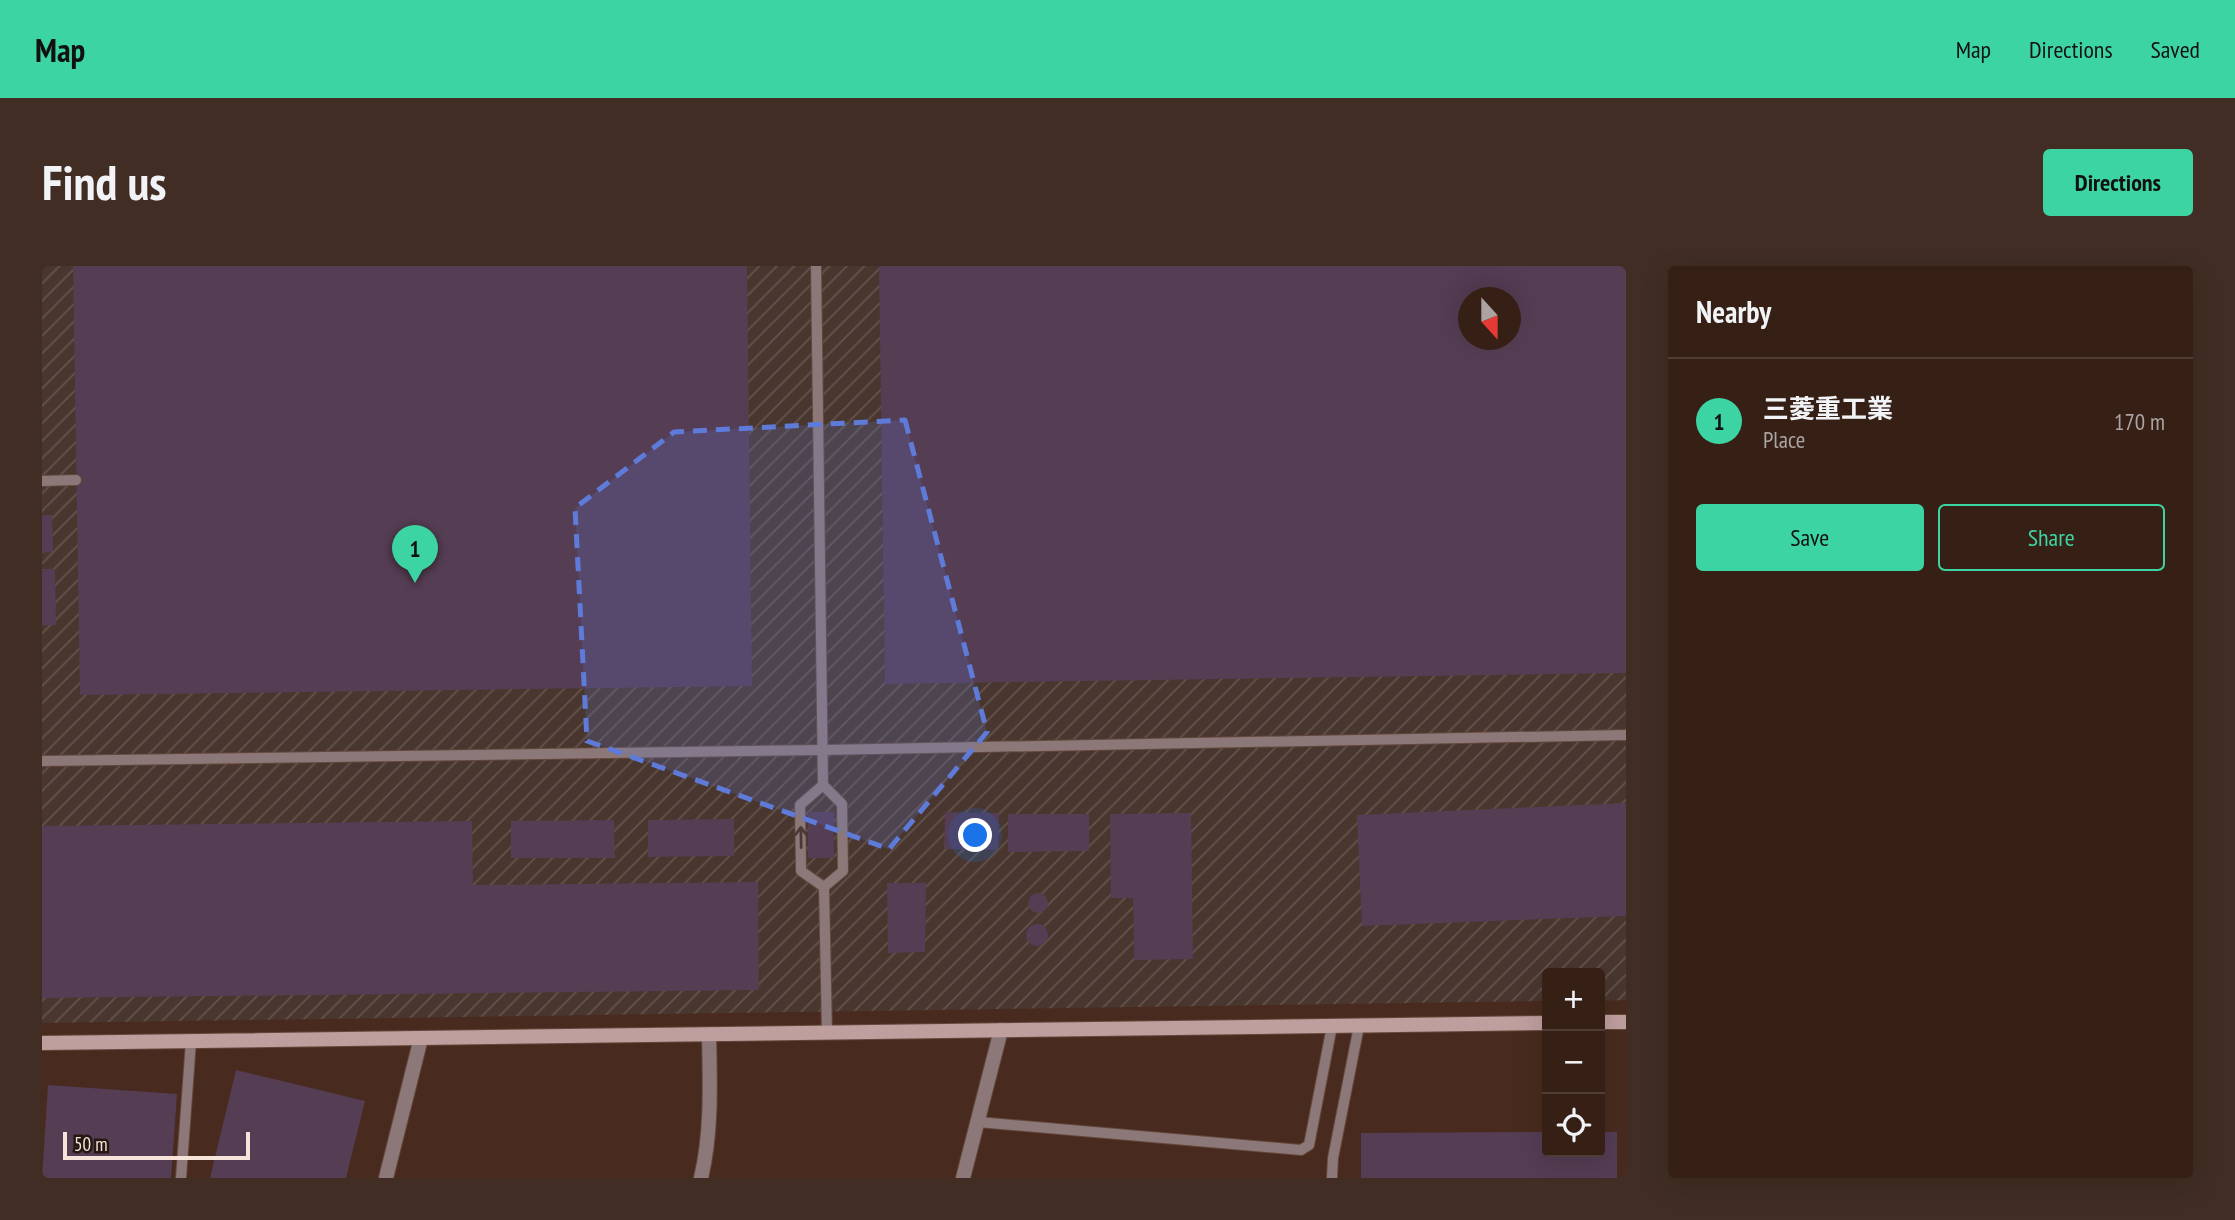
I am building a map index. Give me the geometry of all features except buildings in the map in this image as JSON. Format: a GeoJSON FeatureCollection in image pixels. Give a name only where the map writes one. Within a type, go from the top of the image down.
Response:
{"type":"FeatureCollection","features":[{"type":"Feature","properties":{"kind":"street"},"geometry":{"type":"LineString","coordinates":[[1605,1022],[1626,1022]]}},
{"type":"Feature","properties":{"kind":"street"},"geometry":{"type":"LineString","coordinates":[[42,1043],[1542,1023]]}},
{"type":"Feature","properties":{"kind":"street"},"geometry":{"type":"LineString","coordinates":[[963,1178],[1001,1030]]}},
{"type":"Feature","properties":{"kind":"street"},"geometry":{"type":"LineString","coordinates":[[701,1178],[705,1160],[710,1091],[709,1035]]}},
{"type":"Feature","properties":{"kind":"street"},"geometry":{"type":"LineString","coordinates":[[386,1178],[421,1038]]}},
{"type":"Feature","properties":{"kind":"lane"},"geometry":{"type":"LineString","coordinates":[[816,266],[823,785],[842,804],[843,871],[824,887]]}},
{"type":"Feature","properties":{"kind":"lane"},"geometry":{"type":"LineString","coordinates":[[42,481],[76,480]]}},
{"type":"Feature","properties":{"kind":"lane"},"geometry":{"type":"LineString","coordinates":[[42,761],[1626,735]]}},
{"type":"Feature","properties":{"kind":"lane"},"geometry":{"type":"LineString","coordinates":[[823,785],[800,805],[801,871],[824,887]]}},
{"type":"Feature","properties":{"kind":"lane"},"geometry":{"type":"LineString","coordinates":[[824,887],[827,1033]]}},
{"type":"Feature","properties":{"kind":"lane"},"geometry":{"type":"LineString","coordinates":[[978,1122],[1301,1150],[1309,1145],[1332,1026]]}},
{"type":"Feature","properties":{"kind":"lane"},"geometry":{"type":"LineString","coordinates":[[1332,1178],[1333,1158],[1359,1026]]}},
{"type":"Feature","properties":{"kind":"lane"},"geometry":{"type":"LineString","coordinates":[[181,1178],[191,1041]]}},
{"type":"Feature","properties":{"kind":"highlighted area"},"geometry":{"type":"Polygon","coordinates":[[[905,420],[987,732],[889,849],[587,741],[575,508],[674,432],[905,420]]]}},
{"type":"Feature","properties":{"kind":"shaded area"},"geometry":{"type":"Polygon","coordinates":[[[42,266],[1626,266],[1626,1000],[1605,1001],[1605,968],[1542,968],[1542,1001],[42,1023],[42,266]]]}},
{"type":"Feature","properties":{"kind":"place","name":"三菱重工業"},"geometry":{"type":"Point","coordinates":[415,583]}}]}
